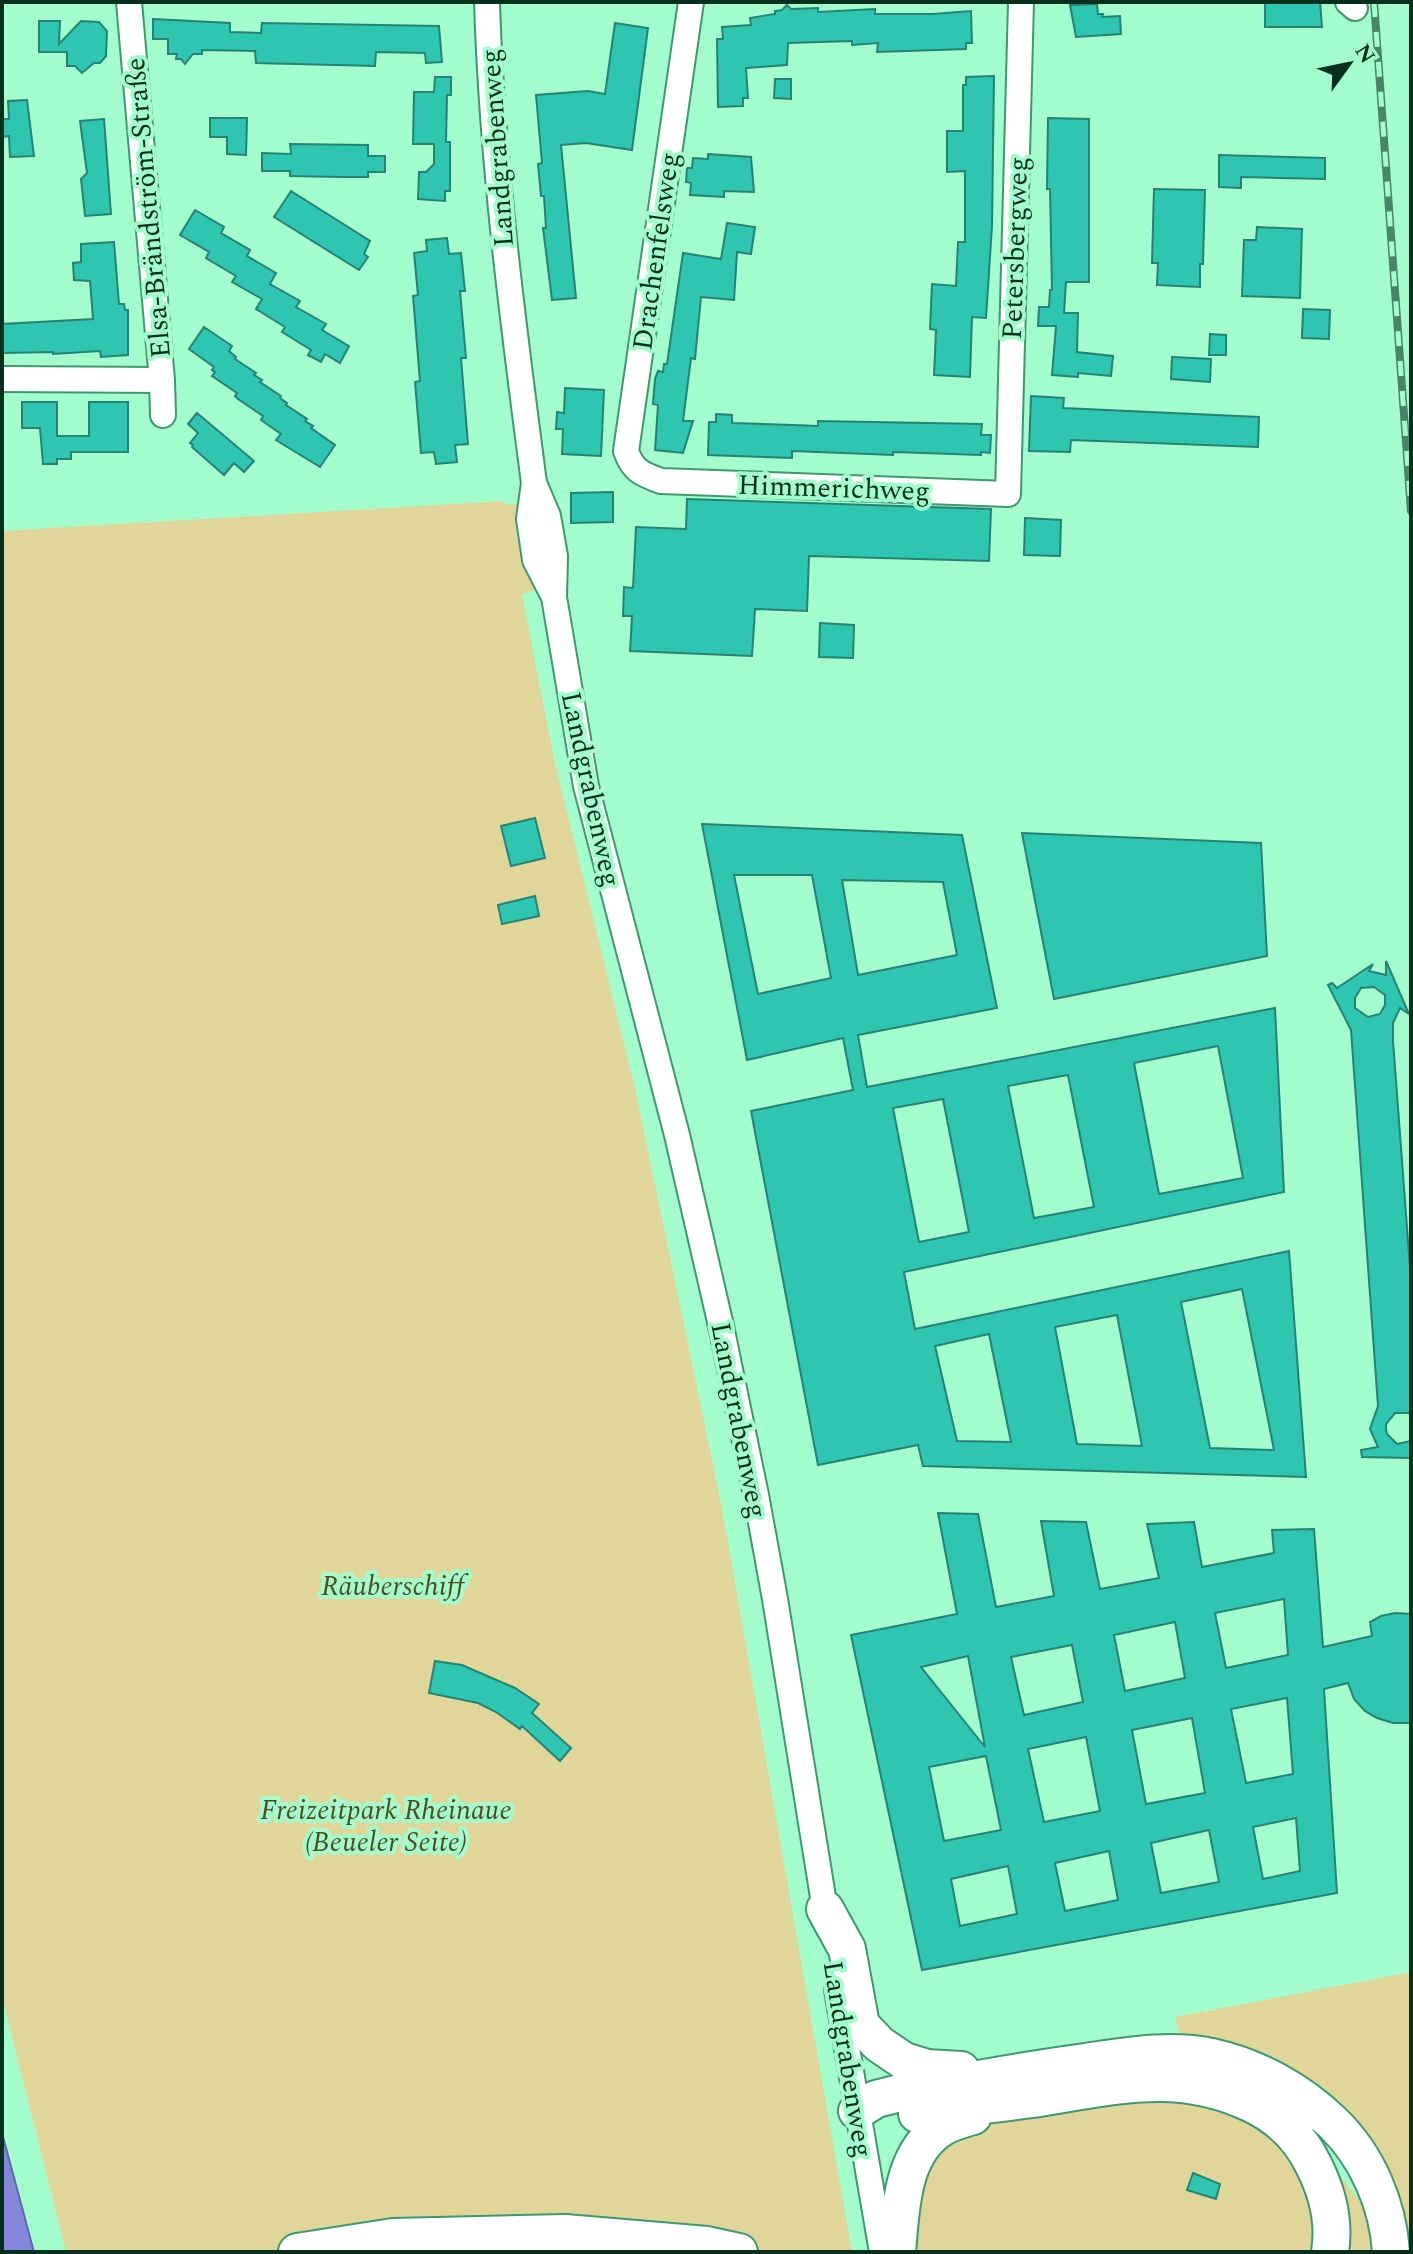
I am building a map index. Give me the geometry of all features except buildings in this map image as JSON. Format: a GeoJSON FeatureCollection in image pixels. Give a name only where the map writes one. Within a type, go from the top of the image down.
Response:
{"type":"FeatureCollection","features":[{"type":"Feature","properties":{"kind":"highway"},"geometry":{"type":"LineString","coordinates":[[825,1909],[847,1949],[861,2025],[904,2061],[927,2068],[982,2071],[1054,2066]]}},
{"type":"Feature","properties":{"kind":"highway"},"geometry":{"type":"LineString","coordinates":[[857,2111],[876,2099],[900,2093],[1054,2066],[1130,2055],[1171,2053],[1211,2057],[1270,2077],[1318,2108],[1351,2140],[1378,2188],[1391,2252]]}},
{"type":"Feature","properties":{"kind":"highway"},"geometry":{"type":"LineString","coordinates":[[857,2111],[890,2118],[1119,2084],[1163,2081],[1203,2086],[1269,2112],[1289,2129],[1309,2154],[1324,2185],[1331,2222],[1330,2252]]}},
{"type":"Feature","properties":{"kind":"highway"},"geometry":{"type":"LineString","coordinates":[[897,2252],[909,2168],[931,2137],[944,2127],[977,2114],[1033,2099]]}},
{"type":"Feature","properties":{"kind":"highway"},"geometry":{"type":"LineString","coordinates":[[297,2252],[393,2237],[565,2233],[707,2245],[739,2252]]}},
{"type":"Feature","properties":{"kind":"street","name":"Elsa-Brändström-Straße"},"geometry":{"type":"LineString","coordinates":[[129,2],[163,415]]}},
{"type":"Feature","properties":{"kind":"street","name":"Landgrabenweg"},"geometry":{"type":"LineString","coordinates":[[487,2],[489,75],[500,217],[534,483],[548,516],[555,556],[554,597],[586,786],[677,1135],[721,1326],[775,1599],[882,2252]]}},
{"type":"Feature","properties":{"kind":"street","name":"Drachenfelsweg"},"geometry":{"type":"LineString","coordinates":[[661,481],[637,472],[626,451],[691,2]]}},
{"type":"Feature","properties":{"kind":"street","name":"Petersbergweg"},"geometry":{"type":"LineString","coordinates":[[1008,494],[1021,2]]}},
{"type":"Feature","properties":{"kind":"street"},"geometry":{"type":"LineString","coordinates":[[2,379],[162,380]]}},
{"type":"Feature","properties":{"kind":"street","name":"Himmerichweg"},"geometry":{"type":"LineString","coordinates":[[661,481],[1008,494]]}},
{"type":"Feature","properties":{"kind":"green space","name":"Freizeitpark Rheinaue (Beueler Seite)"},"geometry":{"type":"Polygon","coordinates":[[[504,501],[506,505],[523,503],[536,590],[522,594],[554,759],[635,1088],[722,1508],[852,2252],[66,2252],[2,1997],[2,531],[504,501]]]}},
{"type":"Feature","properties":{"kind":"green space"},"geometry":{"type":"Polygon","coordinates":[[[1411,1972],[1411,2252],[1372,2149],[1323,2087],[1236,2044],[1180,2036],[1175,2017],[1411,1972]]]}},
{"type":"Feature","properties":{"kind":"green space"},"geometry":{"type":"Polygon","coordinates":[[[1146,2098],[1229,2104],[1270,2130],[1313,2186],[1319,2252],[914,2252],[914,2201],[938,2148],[979,2126],[1146,2098]]]}},
{"type":"Feature","properties":{"kind":"green space"},"geometry":{"type":"Polygon","coordinates":[[[1329,2160],[1363,2206],[1376,2252],[1343,2252],[1329,2160]]]}},
{"type":"Feature","properties":{"kind":"water"},"geometry":{"type":"Polygon","coordinates":[[[2,2133],[34,2252],[2,2252],[2,2133]]]}},
{"type":"Feature","properties":{"kind":"railway"},"geometry":{"type":"LineString","coordinates":[[1374,2],[1411,511]]}},
{"type":"Feature","properties":{"kind":"park label","name":"Räuberschiff"},"geometry":{"type":"Point","coordinates":[393,1585]}}]}
